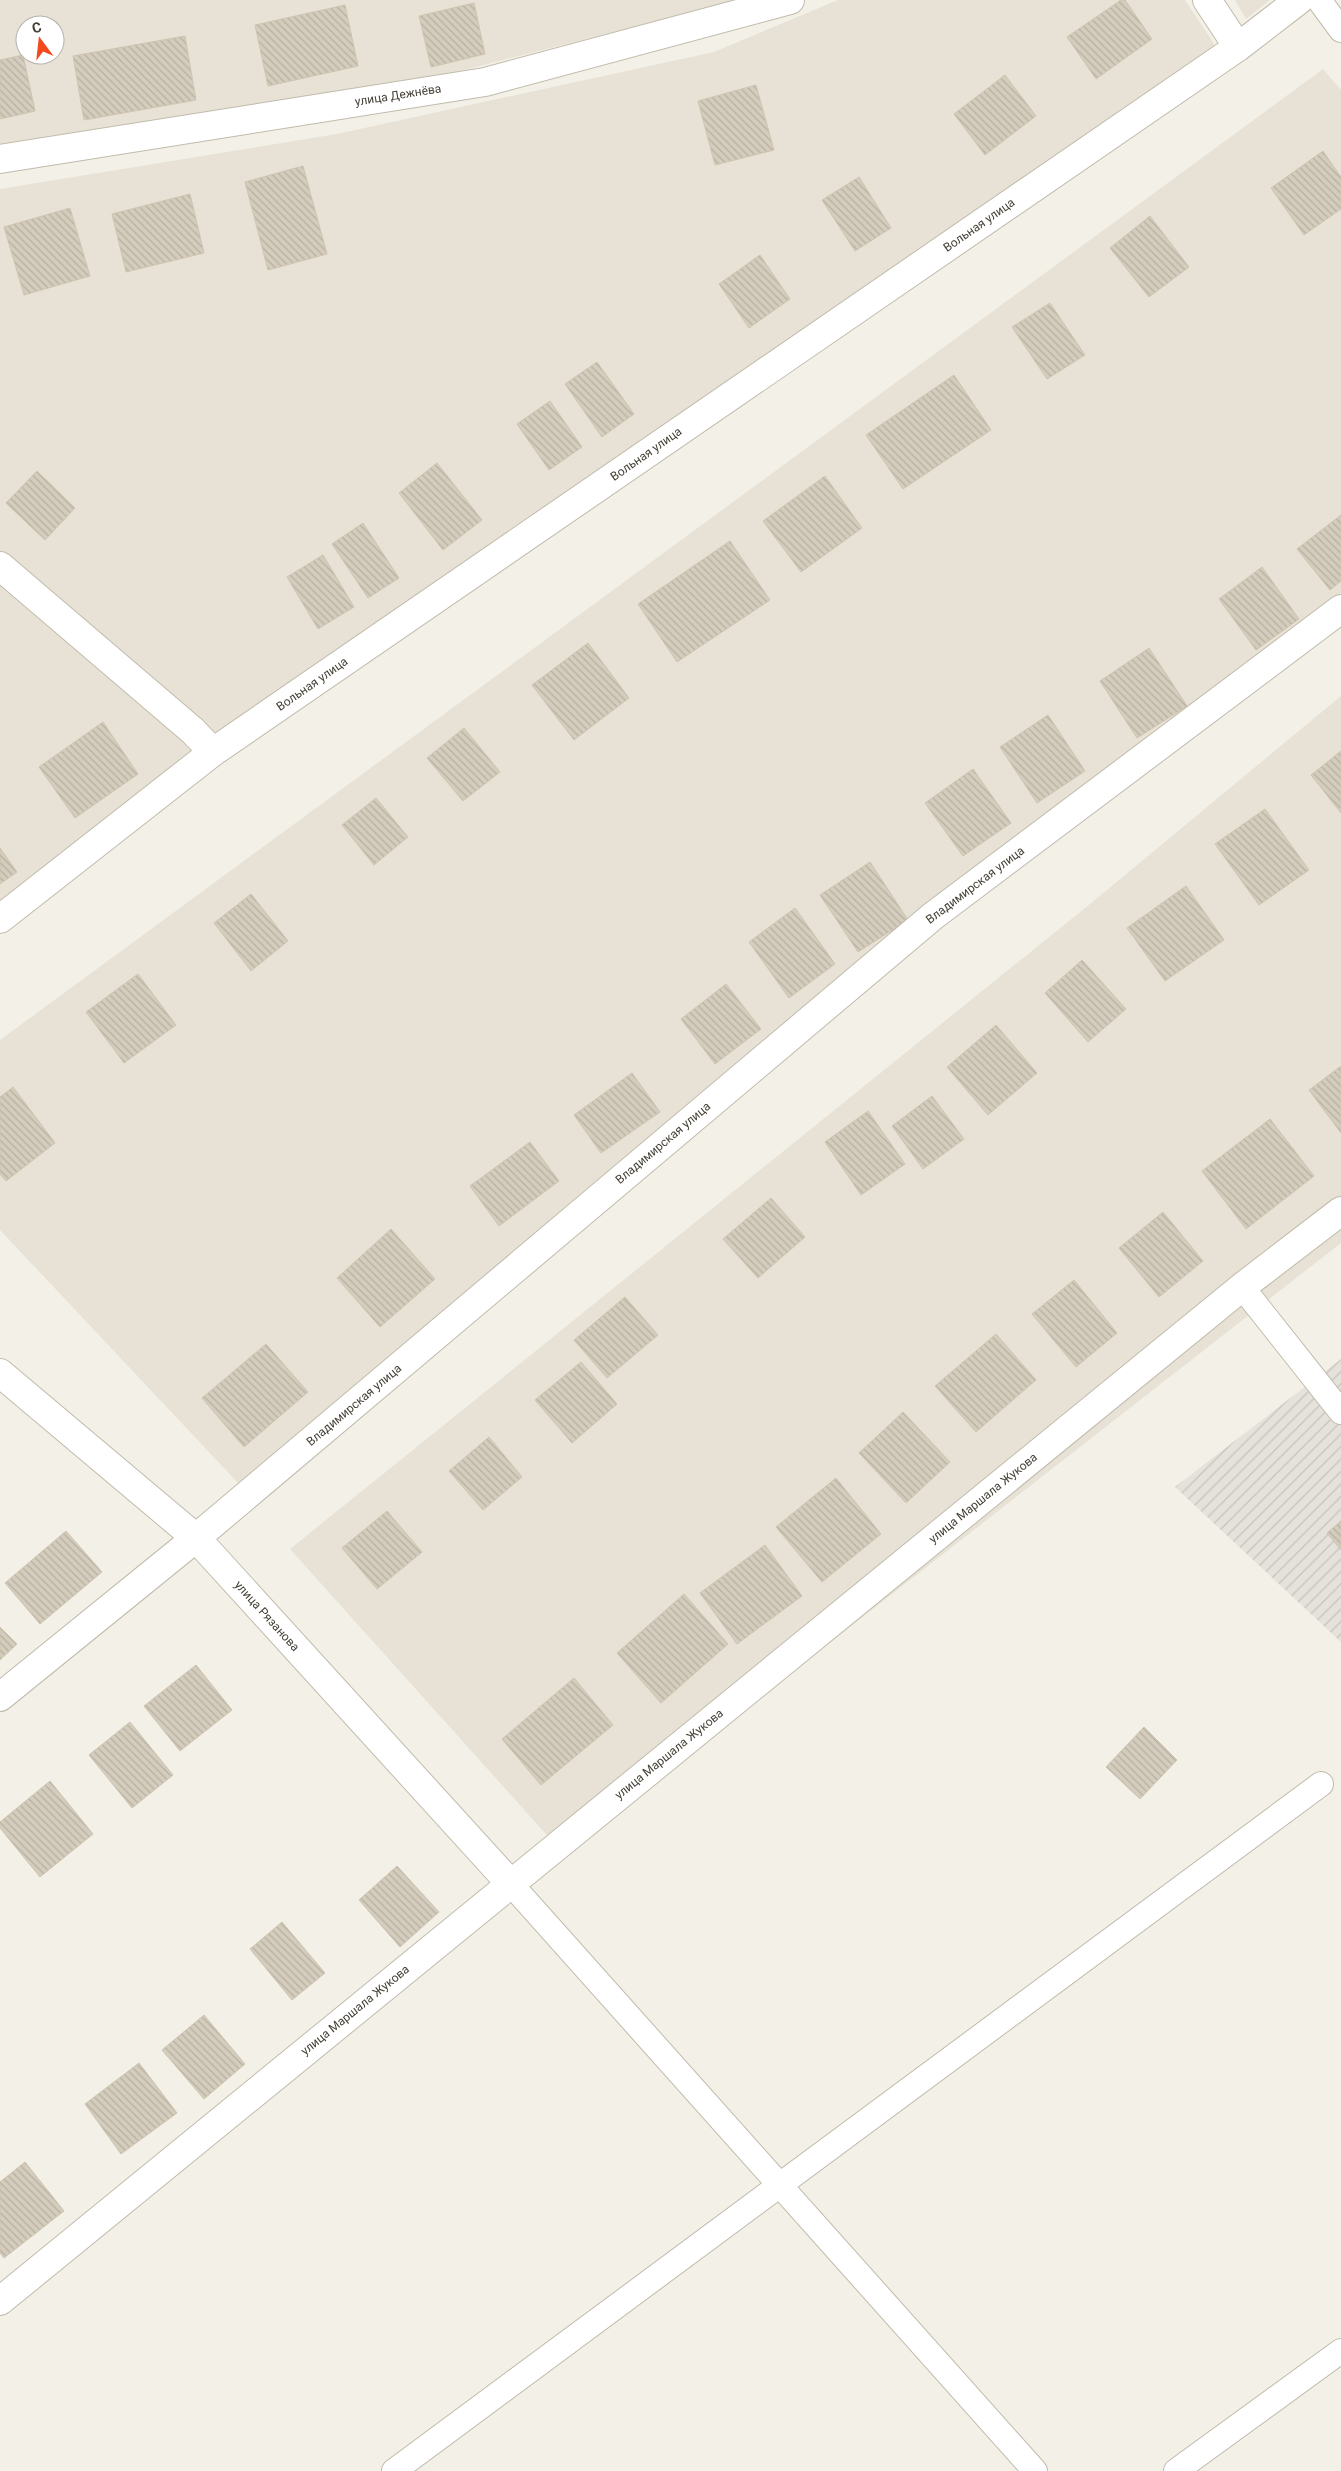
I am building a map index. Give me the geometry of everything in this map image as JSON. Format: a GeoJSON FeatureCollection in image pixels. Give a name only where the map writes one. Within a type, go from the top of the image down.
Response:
{"type":"FeatureCollection","features":[{"type":"Feature","properties":{"kind":"street","name":"улица Дежнёва"},"geometry":{"type":"LineString","coordinates":[[0,159],[486,82],[790,0]]}},
{"type":"Feature","properties":{"kind":"street"},"geometry":{"type":"LineString","coordinates":[[1207,0],[1238,46]]}},
{"type":"Feature","properties":{"kind":"street","name":"Вольная улица"},"geometry":{"type":"LineString","coordinates":[[0,919],[213,752],[1238,46],[1299,0]]}},
{"type":"Feature","properties":{"kind":"street"},"geometry":{"type":"LineString","coordinates":[[0,566],[213,752]]}},
{"type":"Feature","properties":{"kind":"street","name":"Владимирская улица"},"geometry":{"type":"LineString","coordinates":[[0,1696],[196,1538],[933,916],[1341,609]]}},
{"type":"Feature","properties":{"kind":"street","name":"улица Маршала Жукова"},"geometry":{"type":"LineString","coordinates":[[0,2301],[1242,1287],[1341,1211]]}},
{"type":"Feature","properties":{"kind":"street","name":"улица Рязанова"},"geometry":{"type":"LineString","coordinates":[[0,1373],[196,1538],[510,1883]]}},
{"type":"Feature","properties":{"kind":"lane"},"geometry":{"type":"LineString","coordinates":[[1319,0],[1341,30]]}},
{"type":"Feature","properties":{"kind":"lane"},"geometry":{"type":"LineString","coordinates":[[1242,1287],[1341,1412]]}},
{"type":"Feature","properties":{"kind":"lane"},"geometry":{"type":"LineString","coordinates":[[394,2471],[1321,1784]]}},
{"type":"Feature","properties":{"kind":"lane"},"geometry":{"type":"LineString","coordinates":[[510,1883],[1035,2471]]}},
{"type":"Feature","properties":{"kind":"lane"},"geometry":{"type":"LineString","coordinates":[[1176,2471],[1341,2351]]}},
{"type":"Feature","properties":{"kind":"shaded area"},"geometry":{"type":"Polygon","coordinates":[[[0,0],[739,0],[444,75],[0,144],[0,0]]]}},
{"type":"Feature","properties":{"kind":"shaded area"},"geometry":{"type":"Polygon","coordinates":[[[838,0],[1185,0],[1226,62],[244,748],[0,924],[0,189],[337,134],[714,52],[838,0]]]}},
{"type":"Feature","properties":{"kind":"shaded area"},"geometry":{"type":"Polygon","coordinates":[[[1235,0],[1270,0],[1246,19],[1235,0]]]}},
{"type":"Feature","properties":{"kind":"shaded area"},"geometry":{"type":"Polygon","coordinates":[[[1323,69],[1341,90],[1341,624],[679,1124],[240,1485],[0,1230],[0,1040],[1323,69]]]}},
{"type":"Feature","properties":{"kind":"shaded area"},"geometry":{"type":"Polygon","coordinates":[[[1341,696],[1341,1243],[562,1852],[290,1549],[1090,904],[1341,696]]]}},
{"type":"Feature","properties":{"kind":"shaded area"},"geometry":{"type":"Polygon","coordinates":[[[1341,1359],[1341,1642],[1175,1487],[1341,1359]]]}},
{"type":"Feature","properties":{"kind":"building"},"geometry":{"type":"Polygon","coordinates":[[[1121,0],[1125,0],[1152,39],[1096,79],[1067,37],[1121,0]]]}},
{"type":"Feature","properties":{"kind":"building"},"geometry":{"type":"Polygon","coordinates":[[[474,3],[485,54],[431,67],[419,16],[474,3]]]}},
{"type":"Feature","properties":{"kind":"building"},"geometry":{"type":"Polygon","coordinates":[[[345,5],[358,66],[268,86],[255,25],[345,5]]]}},
{"type":"Feature","properties":{"kind":"building"},"geometry":{"type":"Polygon","coordinates":[[[185,36],[196,100],[84,120],[73,56],[185,36]]]}},
{"type":"Feature","properties":{"kind":"building"},"geometry":{"type":"Polygon","coordinates":[[[15,57],[15,65],[25,65],[35,111],[0,119],[0,60],[15,57]]]}},
{"type":"Feature","properties":{"kind":"building"},"geometry":{"type":"Polygon","coordinates":[[[1005,75],[1036,116],[985,155],[954,114],[1005,75]]]}},
{"type":"Feature","properties":{"kind":"building"},"geometry":{"type":"Polygon","coordinates":[[[756,85],[774,150],[715,165],[698,101],[756,85]]]}},
{"type":"Feature","properties":{"kind":"building"},"geometry":{"type":"Polygon","coordinates":[[[1323,151],[1341,177],[1341,209],[1304,235],[1271,188],[1323,151]]]}},
{"type":"Feature","properties":{"kind":"building"},"geometry":{"type":"Polygon","coordinates":[[[303,166],[327,254],[268,270],[245,182],[303,166]]]}},
{"type":"Feature","properties":{"kind":"building"},"geometry":{"type":"Polygon","coordinates":[[[859,177],[891,228],[855,251],[822,200],[859,177]]]}},
{"type":"Feature","properties":{"kind":"building"},"geometry":{"type":"Polygon","coordinates":[[[190,194],[204,253],[126,272],[112,214],[190,194]]]}},
{"type":"Feature","properties":{"kind":"building"},"geometry":{"type":"Polygon","coordinates":[[[70,208],[90,276],[24,295],[4,227],[70,208]]]}},
{"type":"Feature","properties":{"kind":"building"},"geometry":{"type":"Polygon","coordinates":[[[1150,216],[1189,267],[1149,297],[1110,248],[1150,216]]]}},
{"type":"Feature","properties":{"kind":"building"},"geometry":{"type":"Polygon","coordinates":[[[760,255],[790,299],[749,328],[719,284],[760,255]]]}},
{"type":"Feature","properties":{"kind":"building"},"geometry":{"type":"Polygon","coordinates":[[[1050,303],[1085,355],[1047,379],[1012,327],[1050,303]]]}},
{"type":"Feature","properties":{"kind":"building"},"geometry":{"type":"Polygon","coordinates":[[[597,362],[634,414],[602,437],[565,384],[597,362]]]}},
{"type":"Feature","properties":{"kind":"building"},"geometry":{"type":"Polygon","coordinates":[[[954,375],[991,430],[903,489],[866,435],[954,375]]]}},
{"type":"Feature","properties":{"kind":"building"},"geometry":{"type":"Polygon","coordinates":[[[550,401],[582,447],[549,470],[517,424],[550,401]]]}},
{"type":"Feature","properties":{"kind":"building"},"geometry":{"type":"Polygon","coordinates":[[[437,463],[482,520],[443,550],[399,493],[437,463]]]}},
{"type":"Feature","properties":{"kind":"building"},"geometry":{"type":"Polygon","coordinates":[[[37,471],[75,508],[45,540],[6,503],[37,471]]]}},
{"type":"Feature","properties":{"kind":"building"},"geometry":{"type":"Polygon","coordinates":[[[825,476],[862,528],[801,572],[763,521],[825,476]]]}},
{"type":"Feature","properties":{"kind":"building"},"geometry":{"type":"Polygon","coordinates":[[[1341,515],[1341,581],[1330,590],[1297,549],[1341,515]]]}},
{"type":"Feature","properties":{"kind":"building"},"geometry":{"type":"Polygon","coordinates":[[[363,523],[399,578],[368,598],[332,544],[363,523]]]}},
{"type":"Feature","properties":{"kind":"building"},"geometry":{"type":"Polygon","coordinates":[[[730,541],[770,600],[677,662],[638,604],[730,541]]]}},
{"type":"Feature","properties":{"kind":"building"},"geometry":{"type":"Polygon","coordinates":[[[323,555],[354,607],[318,629],[287,577],[323,555]]]}},
{"type":"Feature","properties":{"kind":"building"},"geometry":{"type":"Polygon","coordinates":[[[1262,567],[1299,619],[1256,650],[1219,599],[1262,567]]]}},
{"type":"Feature","properties":{"kind":"building"},"geometry":{"type":"Polygon","coordinates":[[[588,643],[629,698],[574,740],[532,685],[588,643]]]}},
{"type":"Feature","properties":{"kind":"building"},"geometry":{"type":"Polygon","coordinates":[[[1149,648],[1187,706],[1137,738],[1100,681],[1149,648]]]}},
{"type":"Feature","properties":{"kind":"building"},"geometry":{"type":"Polygon","coordinates":[[[1048,715],[1085,771],[1037,803],[1000,747],[1048,715]]]}},
{"type":"Feature","properties":{"kind":"building"},"geometry":{"type":"Polygon","coordinates":[[[103,722],[138,774],[75,818],[39,767],[103,722]]]}},
{"type":"Feature","properties":{"kind":"building"},"geometry":{"type":"Polygon","coordinates":[[[464,728],[500,772],[463,801],[427,758],[464,728]]]}},
{"type":"Feature","properties":{"kind":"building"},"geometry":{"type":"Polygon","coordinates":[[[1341,751],[1341,813],[1311,775],[1341,751]]]}},
{"type":"Feature","properties":{"kind":"building"},"geometry":{"type":"Polygon","coordinates":[[[973,769],[1011,823],[963,856],[925,803],[973,769]]]}},
{"type":"Feature","properties":{"kind":"building"},"geometry":{"type":"Polygon","coordinates":[[[376,798],[408,837],[374,865],[342,825],[376,798]]]}},
{"type":"Feature","properties":{"kind":"building"},"geometry":{"type":"Polygon","coordinates":[[[1265,809],[1309,870],[1259,905],[1215,844],[1265,809]]]}},
{"type":"Feature","properties":{"kind":"building"},"geometry":{"type":"Polygon","coordinates":[[[0,848],[17,872],[0,884],[0,848]]]}},
{"type":"Feature","properties":{"kind":"building"},"geometry":{"type":"Polygon","coordinates":[[[870,862],[908,920],[858,952],[820,895],[870,862]]]}},
{"type":"Feature","properties":{"kind":"building"},"geometry":{"type":"Polygon","coordinates":[[[1186,886],[1224,940],[1165,981],[1127,928],[1186,886]]]}},
{"type":"Feature","properties":{"kind":"building"},"geometry":{"type":"Polygon","coordinates":[[[251,894],[288,941],[251,971],[214,923],[251,894]]]}},
{"type":"Feature","properties":{"kind":"building"},"geometry":{"type":"Polygon","coordinates":[[[795,908],[835,964],[789,998],[749,942],[795,908]]]}},
{"type":"Feature","properties":{"kind":"building"},"geometry":{"type":"Polygon","coordinates":[[[1082,960],[1126,1009],[1088,1042],[1045,993],[1082,960]]]}},
{"type":"Feature","properties":{"kind":"building"},"geometry":{"type":"Polygon","coordinates":[[[138,974],[176,1025],[124,1063],[86,1012],[138,974]]]}},
{"type":"Feature","properties":{"kind":"building"},"geometry":{"type":"Polygon","coordinates":[[[726,984],[761,1029],[715,1064],[681,1019],[726,984]]]}},
{"type":"Feature","properties":{"kind":"building"},"geometry":{"type":"Polygon","coordinates":[[[996,1025],[1037,1073],[988,1115],[947,1067],[996,1025]]]}},
{"type":"Feature","properties":{"kind":"building"},"geometry":{"type":"Polygon","coordinates":[[[1341,1066],[1341,1133],[1309,1090],[1341,1066]]]}},
{"type":"Feature","properties":{"kind":"building"},"geometry":{"type":"Polygon","coordinates":[[[632,1073],[660,1112],[601,1153],[574,1115],[632,1073]]]}},
{"type":"Feature","properties":{"kind":"building"},"geometry":{"type":"Polygon","coordinates":[[[13,1087],[55,1143],[6,1181],[0,1174],[0,1097],[13,1087]]]}},
{"type":"Feature","properties":{"kind":"building"},"geometry":{"type":"Polygon","coordinates":[[[932,1096],[964,1139],[923,1169],[892,1126],[932,1096]]]}},
{"type":"Feature","properties":{"kind":"building"},"geometry":{"type":"Polygon","coordinates":[[[868,1111],[905,1164],[861,1195],[825,1142],[868,1111]]]}},
{"type":"Feature","properties":{"kind":"building"},"geometry":{"type":"Polygon","coordinates":[[[1270,1119],[1314,1176],[1246,1229],[1202,1171],[1270,1119]]]}},
{"type":"Feature","properties":{"kind":"building"},"geometry":{"type":"Polygon","coordinates":[[[530,1142],[559,1181],[499,1226],[470,1186],[530,1142]]]}},
{"type":"Feature","properties":{"kind":"building"},"geometry":{"type":"Polygon","coordinates":[[[771,1198],[805,1237],[758,1278],[723,1239],[771,1198]]]}},
{"type":"Feature","properties":{"kind":"building"},"geometry":{"type":"Polygon","coordinates":[[[1163,1212],[1203,1261],[1159,1297],[1119,1248],[1163,1212]]]}},
{"type":"Feature","properties":{"kind":"building"},"geometry":{"type":"Polygon","coordinates":[[[391,1229],[435,1279],[380,1327],[337,1278],[391,1229]]]}},
{"type":"Feature","properties":{"kind":"building"},"geometry":{"type":"Polygon","coordinates":[[[1074,1280],[1117,1333],[1076,1367],[1032,1314],[1074,1280]]]}},
{"type":"Feature","properties":{"kind":"building"},"geometry":{"type":"Polygon","coordinates":[[[625,1297],[658,1335],[607,1378],[574,1340],[625,1297]]]}},
{"type":"Feature","properties":{"kind":"building"},"geometry":{"type":"Polygon","coordinates":[[[996,1334],[1036,1380],[976,1432],[935,1386],[996,1334]]]}},
{"type":"Feature","properties":{"kind":"building"},"geometry":{"type":"Polygon","coordinates":[[[266,1344],[308,1392],[244,1447],[202,1398],[266,1344]]]}},
{"type":"Feature","properties":{"kind":"building"},"geometry":{"type":"Polygon","coordinates":[[[581,1362],[617,1404],[572,1443],[535,1400],[581,1362]]]}},
{"type":"Feature","properties":{"kind":"building"},"geometry":{"type":"Polygon","coordinates":[[[903,1412],[950,1462],[906,1503],[859,1453],[903,1412]]]}},
{"type":"Feature","properties":{"kind":"building"},"geometry":{"type":"Polygon","coordinates":[[[489,1437],[522,1477],[483,1510],[449,1471],[489,1437]]]}},
{"type":"Feature","properties":{"kind":"building"},"geometry":{"type":"Polygon","coordinates":[[[836,1478],[881,1534],[822,1582],[776,1527],[836,1478]]]}},
{"type":"Feature","properties":{"kind":"building"},"geometry":{"type":"Polygon","coordinates":[[[387,1511],[422,1552],[377,1589],[342,1548],[387,1511]]]}},
{"type":"Feature","properties":{"kind":"building"},"geometry":{"type":"Polygon","coordinates":[[[1341,1521],[1341,1550],[1327,1533],[1341,1521]]]}},
{"type":"Feature","properties":{"kind":"building"},"geometry":{"type":"Polygon","coordinates":[[[66,1531],[102,1572],[40,1624],[5,1583],[66,1531]]]}},
{"type":"Feature","properties":{"kind":"building"},"geometry":{"type":"Polygon","coordinates":[[[765,1545],[802,1596],[737,1644],[700,1593],[765,1545]]]}},
{"type":"Feature","properties":{"kind":"building"},"geometry":{"type":"Polygon","coordinates":[[[684,1594],[728,1644],[661,1703],[617,1653],[684,1594]]]}},
{"type":"Feature","properties":{"kind":"building"},"geometry":{"type":"Polygon","coordinates":[[[0,1627],[17,1644],[0,1660],[0,1627]]]}},
{"type":"Feature","properties":{"kind":"building"},"geometry":{"type":"Polygon","coordinates":[[[196,1665],[232,1710],[180,1751],[144,1706],[196,1665]]]}},
{"type":"Feature","properties":{"kind":"building"},"geometry":{"type":"Polygon","coordinates":[[[574,1678],[613,1725],[541,1785],[502,1739],[574,1678]]]}},
{"type":"Feature","properties":{"kind":"building"},"geometry":{"type":"Polygon","coordinates":[[[130,1722],[173,1775],[132,1808],[89,1755],[130,1722]]]}},
{"type":"Feature","properties":{"kind":"building"},"geometry":{"type":"Polygon","coordinates":[[[1144,1727],[1177,1760],[1140,1799],[1106,1767],[1144,1727]]]}},
{"type":"Feature","properties":{"kind":"building"},"geometry":{"type":"Polygon","coordinates":[[[50,1781],[93,1834],[40,1877],[0,1828],[0,1822],[50,1781]]]}},
{"type":"Feature","properties":{"kind":"building"},"geometry":{"type":"Polygon","coordinates":[[[397,1866],[439,1912],[400,1947],[359,1900],[397,1866]]]}},
{"type":"Feature","properties":{"kind":"building"},"geometry":{"type":"Polygon","coordinates":[[[282,1922],[325,1973],[292,2000],[250,1949],[282,1922]]]}},
{"type":"Feature","properties":{"kind":"building"},"geometry":{"type":"Polygon","coordinates":[[[204,2015],[245,2064],[204,2099],[162,2050],[204,2015]]]}},
{"type":"Feature","properties":{"kind":"building"},"geometry":{"type":"Polygon","coordinates":[[[139,2063],[177,2113],[121,2154],[85,2104],[139,2063]]]}},
{"type":"Feature","properties":{"kind":"building"},"geometry":{"type":"Polygon","coordinates":[[[25,2162],[64,2211],[4,2258],[0,2253],[0,2182],[25,2162]]]}}]}
